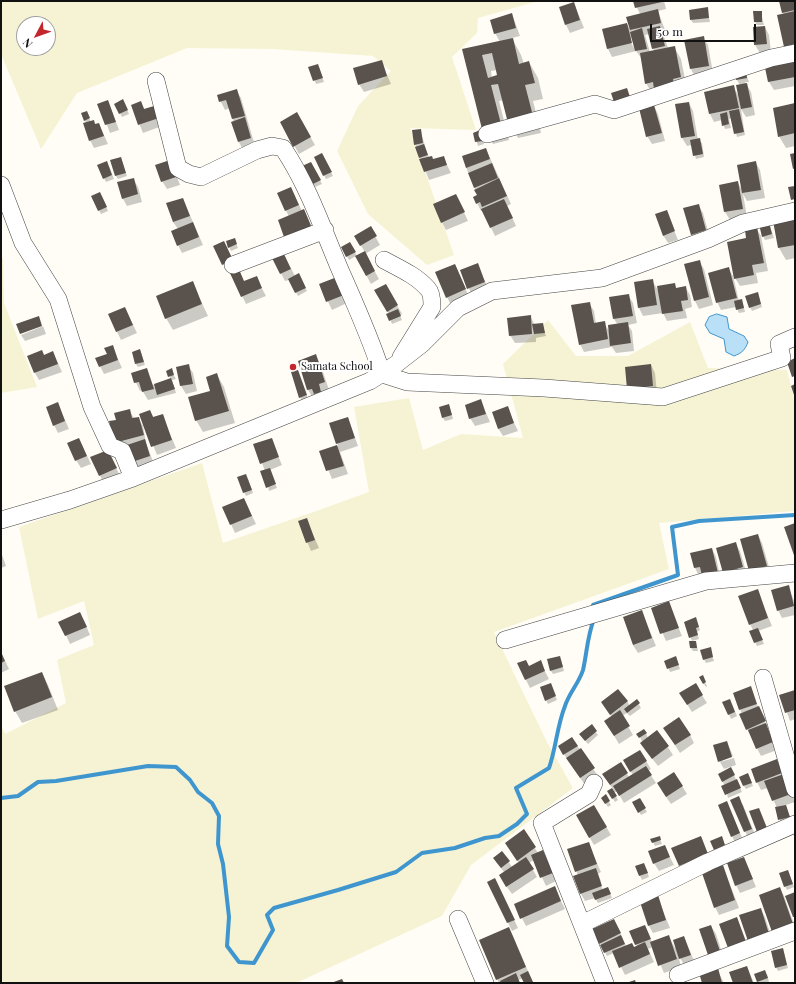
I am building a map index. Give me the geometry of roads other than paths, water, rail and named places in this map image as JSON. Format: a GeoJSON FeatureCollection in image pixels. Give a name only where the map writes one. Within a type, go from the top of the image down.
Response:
{"type":"FeatureCollection","features":[{"type":"Feature","properties":{"kind":"street"},"geometry":{"type":"LineString","coordinates":[[487,134],[595,104],[614,110],[771,58],[795,53]]}},
{"type":"Feature","properties":{"kind":"street"},"geometry":{"type":"LineString","coordinates":[[156,80],[178,168],[189,174],[201,177],[257,150],[272,146],[284,148],[304,181],[373,343],[389,370],[407,382],[544,388],[663,397],[782,358],[779,344],[795,338]]}},
{"type":"Feature","properties":{"kind":"street"},"geometry":{"type":"LineString","coordinates":[[1,185],[23,242],[58,299],[92,407],[110,446],[122,451],[133,478]]}},
{"type":"Feature","properties":{"kind":"street"},"geometry":{"type":"LineString","coordinates":[[1,520],[70,500],[133,478],[334,396],[389,370],[422,344],[458,308],[492,291],[602,278],[695,244],[743,223],[795,211]]}},
{"type":"Feature","properties":{"kind":"street"},"geometry":{"type":"LineString","coordinates":[[233,266],[324,230]]}},
{"type":"Feature","properties":{"kind":"street"},"geometry":{"type":"LineString","coordinates":[[384,260],[406,272],[429,290],[432,299],[432,307],[389,370]]}},
{"type":"Feature","properties":{"kind":"street"},"geometry":{"type":"LineString","coordinates":[[505,640],[706,581],[795,573]]}},
{"type":"Feature","properties":{"kind":"street"},"geometry":{"type":"LineString","coordinates":[[763,678],[795,789]]}},
{"type":"Feature","properties":{"kind":"street"},"geometry":{"type":"LineString","coordinates":[[594,783],[589,794],[542,823],[605,983]]}},
{"type":"Feature","properties":{"kind":"street"},"geometry":{"type":"LineString","coordinates":[[582,924],[708,862],[795,824]]}},
{"type":"Feature","properties":{"kind":"street"},"geometry":{"type":"LineString","coordinates":[[458,919],[485,983]]}},
{"type":"Feature","properties":{"kind":"street"},"geometry":{"type":"LineString","coordinates":[[678,975],[795,931]]}},
{"type":"Feature","properties":{"kind":"water"},"geometry":{"type":"Polygon","coordinates":[[[717,314],[727,317],[729,329],[744,336],[748,342],[743,351],[739,354],[734,356],[726,352],[724,339],[710,333],[705,325],[709,317],[717,314]]]}},
{"type":"Feature","properties":{"kind":"waterway"},"geometry":{"type":"LineString","coordinates":[[593,610],[593,605],[678,575],[672,527],[699,521],[795,515]]}},
{"type":"Feature","properties":{"kind":"waterway"},"geometry":{"type":"LineString","coordinates":[[1,798],[18,796],[38,782],[56,781],[148,766],[176,767],[190,780],[198,792],[212,803],[219,816],[218,844],[223,864],[229,917],[227,946],[239,962],[254,963],[273,930],[267,915],[274,908],[396,872],[422,853],[455,848],[485,838],[499,836],[517,824],[527,814],[516,788],[549,768],[562,714],[583,670],[588,639],[594,619]]}},
{"type":"Feature","properties":{"kind":"place","name":"Samata School"},"geometry":{"type":"Point","coordinates":[293,367]}}]}
